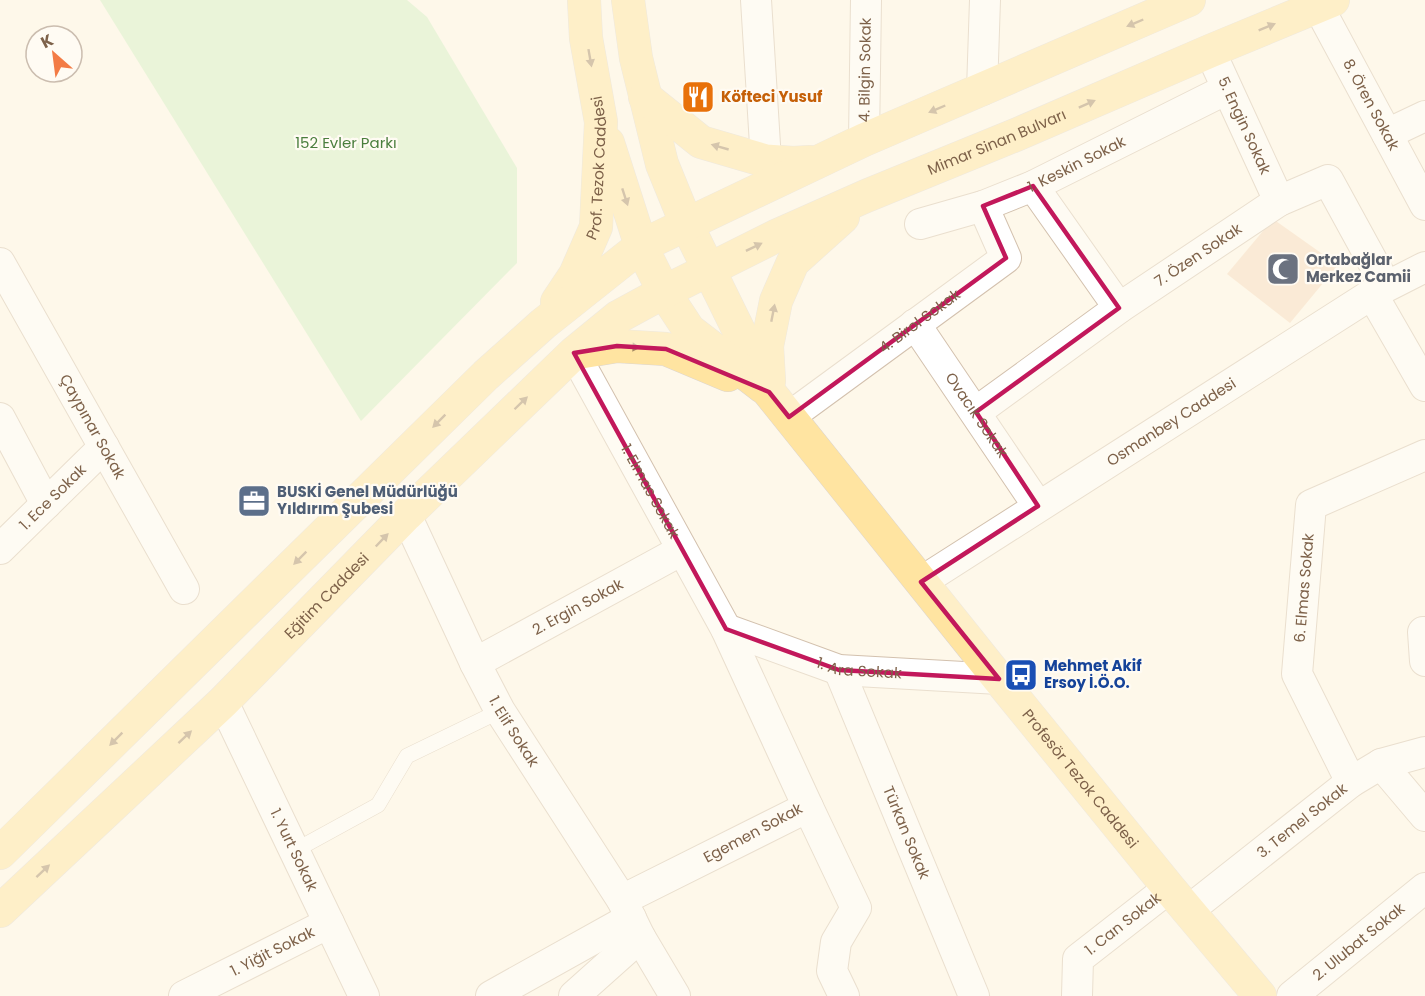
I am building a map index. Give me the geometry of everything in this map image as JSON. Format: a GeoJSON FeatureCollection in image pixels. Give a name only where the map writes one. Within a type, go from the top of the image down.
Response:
{"type":"FeatureCollection","features":[{"type":"Feature","properties":{"kind":"main road","name":"Prof. Tezok Caddesi"},"geometry":{"type":"LineString","coordinates":[[543,324],[575,275],[596,227],[601,122],[586,38],[584,0]]}},
{"type":"Feature","properties":{"kind":"main road"},"geometry":{"type":"LineString","coordinates":[[628,0],[636,58],[662,164],[686,223],[779,405]]}},
{"type":"Feature","properties":{"kind":"main road"},"geometry":{"type":"LineString","coordinates":[[0,853],[469,392],[543,324],[641,246],[864,140],[1181,1]]}},
{"type":"Feature","properties":{"kind":"main road","name":"Mimar Sinan Bulvarı"},"geometry":{"type":"LineString","coordinates":[[664,292],[866,196],[1326,3]]}},
{"type":"Feature","properties":{"kind":"main road"},"geometry":{"type":"LineString","coordinates":[[645,97],[701,142],[766,161],[794,163],[818,161]]}},
{"type":"Feature","properties":{"kind":"main road"},"geometry":{"type":"LineString","coordinates":[[601,122],[641,246],[664,292],[689,330],[779,405]]}},
{"type":"Feature","properties":{"kind":"main road"},"geometry":{"type":"LineString","coordinates":[[779,405],[767,346],[776,301],[793,262],[866,196]]}},
{"type":"Feature","properties":{"kind":"main road","name":"Eğitim Caddesi"},"geometry":{"type":"LineString","coordinates":[[0,911],[223,702],[406,515],[574,353],[618,317],[664,292]]}},
{"type":"Feature","properties":{"kind":"main road"},"geometry":{"type":"LineString","coordinates":[[574,353],[617,346],[666,349],[779,405]]}},
{"type":"Feature","properties":{"kind":"main road","name":"Profesör Tezok Caddesi"},"geometry":{"type":"LineString","coordinates":[[779,405],[999,680],[1260,996]]}},
{"type":"Feature","properties":{"kind":"street"},"geometry":{"type":"LineString","coordinates":[[756,0],[766,161]]}},
{"type":"Feature","properties":{"kind":"street","name":"4. Bilgin Sokak"},"geometry":{"type":"LineString","coordinates":[[864,140],[866,0]]}},
{"type":"Feature","properties":{"kind":"street"},"geometry":{"type":"LineString","coordinates":[[982,90],[985,0]]}},
{"type":"Feature","properties":{"kind":"street","name":"8. Ören Sokak"},"geometry":{"type":"LineString","coordinates":[[1326,3],[1387,134],[1425,205]]}},
{"type":"Feature","properties":{"kind":"street","name":"5. Engin Sokak"},"geometry":{"type":"LineString","coordinates":[[1210,51],[1279,201]]}},
{"type":"Feature","properties":{"kind":"street","name":"1. Keskin Sokak"},"geometry":{"type":"LineString","coordinates":[[920,224],[983,206],[1034,186],[1227,89]]}},
{"type":"Feature","properties":{"kind":"street"},"geometry":{"type":"LineString","coordinates":[[1387,134],[1425,116]]}},
{"type":"Feature","properties":{"kind":"street","name":"7. Özen Sokak"},"geometry":{"type":"LineString","coordinates":[[976,412],[1119,308],[1279,201],[1328,180],[1379,290]]}},
{"type":"Feature","properties":{"kind":"street"},"geometry":{"type":"LineString","coordinates":[[1034,186],[1119,308]]}},
{"type":"Feature","properties":{"kind":"street","name":"4. Birol Sokak"},"geometry":{"type":"LineString","coordinates":[[779,405],[915,324],[1006,258],[983,206]]}},
{"type":"Feature","properties":{"kind":"street","name":"Çaypınar Sokak"},"geometry":{"type":"LineString","coordinates":[[0,263],[184,589]]}},
{"type":"Feature","properties":{"kind":"street","name":"Osmanbey Caddesi"},"geometry":{"type":"LineString","coordinates":[[921,582],[1379,290],[1425,267]]}},
{"type":"Feature","properties":{"kind":"street"},"geometry":{"type":"LineString","coordinates":[[1379,290],[1425,386]]}},
{"type":"Feature","properties":{"kind":"street","name":"Ovacık Sokak"},"geometry":{"type":"LineString","coordinates":[[915,324],[1038,506]]}},
{"type":"Feature","properties":{"kind":"street","name":"1. Elmas Sokak"},"geometry":{"type":"LineString","coordinates":[[574,353],[726,629]]}},
{"type":"Feature","properties":{"kind":"street"},"geometry":{"type":"LineString","coordinates":[[0,418],[46,504]]}},
{"type":"Feature","properties":{"kind":"street","name":"1. Ece Sokak"},"geometry":{"type":"LineString","coordinates":[[0,549],[104,447]]}},
{"type":"Feature","properties":{"kind":"street","name":"6. Elmas Sokak"},"geometry":{"type":"LineString","coordinates":[[1352,782],[1297,674],[1311,505],[1425,455]]}},
{"type":"Feature","properties":{"kind":"street","name":"1. Elif Sokak"},"geometry":{"type":"LineString","coordinates":[[406,515],[500,711],[631,918],[675,996]]}},
{"type":"Feature","properties":{"kind":"street","name":"2. Ergin Sokak"},"geometry":{"type":"LineString","coordinates":[[475,663],[682,550]]}},
{"type":"Feature","properties":{"kind":"street","name":"1. Ara Sokak"},"geometry":{"type":"LineString","coordinates":[[726,629],[839,669],[999,680]]}},
{"type":"Feature","properties":{"kind":"street","name":"Egemen Sokak"},"geometry":{"type":"LineString","coordinates":[[631,918],[808,807],[726,629]]}},
{"type":"Feature","properties":{"kind":"street","name":"Türkan Sokak"},"geometry":{"type":"LineString","coordinates":[[839,669],[974,996]]}},
{"type":"Feature","properties":{"kind":"street","name":"1. Yurt Sokak"},"geometry":{"type":"LineString","coordinates":[[223,702],[364,996]]}},
{"type":"Feature","properties":{"kind":"street","name":"3. Temel Sokak"},"geometry":{"type":"LineString","coordinates":[[1179,899],[1381,764],[1425,752]]}},
{"type":"Feature","properties":{"kind":"street"},"geometry":{"type":"LineString","coordinates":[[1381,764],[1425,816]]}},
{"type":"Feature","properties":{"kind":"street"},"geometry":{"type":"LineString","coordinates":[[808,807],[856,908],[836,942],[832,971],[844,996]]}},
{"type":"Feature","properties":{"kind":"street","name":"2. Ulubat Sokak"},"geometry":{"type":"LineString","coordinates":[[1292,996],[1425,888]]}},
{"type":"Feature","properties":{"kind":"street","name":"1. Can Sokak"},"geometry":{"type":"LineString","coordinates":[[1077,996],[1078,959],[1179,899]]}},
{"type":"Feature","properties":{"kind":"street"},"geometry":{"type":"LineString","coordinates":[[491,996],[631,918]]}},
{"type":"Feature","properties":{"kind":"street"},"geometry":{"type":"LineString","coordinates":[[574,996],[631,918]]}},
{"type":"Feature","properties":{"kind":"street","name":"1. Yiğit Sokak"},"geometry":{"type":"LineString","coordinates":[[184,996],[329,923]]}},
{"type":"Feature","properties":{"kind":"lane"},"geometry":{"type":"LineString","coordinates":[[294,850],[378,805],[407,756],[500,711]]}},
{"type":"Feature","properties":{"kind":"highlighted area"},"geometry":{"type":"Polygon","coordinates":[[[1033,186],[1119,308],[976,412],[1038,506],[921,582],[999,679],[839,670],[726,629],[574,353],[617,346],[666,349],[769,392],[789,417],[1006,258],[983,206],[1033,186]]]}},
{"type":"Feature","properties":{"kind":"green space","name":"152 Evler Parkı"},"geometry":{"type":"Polygon","coordinates":[[[100,0],[407,0],[427,17],[517,168],[517,263],[361,421],[100,0]]]}},
{"type":"Feature","properties":{"kind":"building","name":"Ortabağlar Merkez Camii"},"geometry":{"type":"Polygon","coordinates":[[[1273,219],[1338,265],[1290,323],[1227,274],[1273,219]]]}},
{"type":"Feature","properties":{"kind":"place","name":"Köfteci Yusuf"},"geometry":{"type":"Point","coordinates":[698,97]}},
{"type":"Feature","properties":{"kind":"place","name":"Ortabağlar Merkez Camii"},"geometry":{"type":"Point","coordinates":[1283,269]}},
{"type":"Feature","properties":{"kind":"place","name":"BUSKİ Genel Müdürlüğü Yıldırım Şubesi"},"geometry":{"type":"Point","coordinates":[254,501]}},
{"type":"Feature","properties":{"kind":"place","name":"Mehmet Akif Ersoy İ.Ö.O."},"geometry":{"type":"Point","coordinates":[1021,675]}}]}
